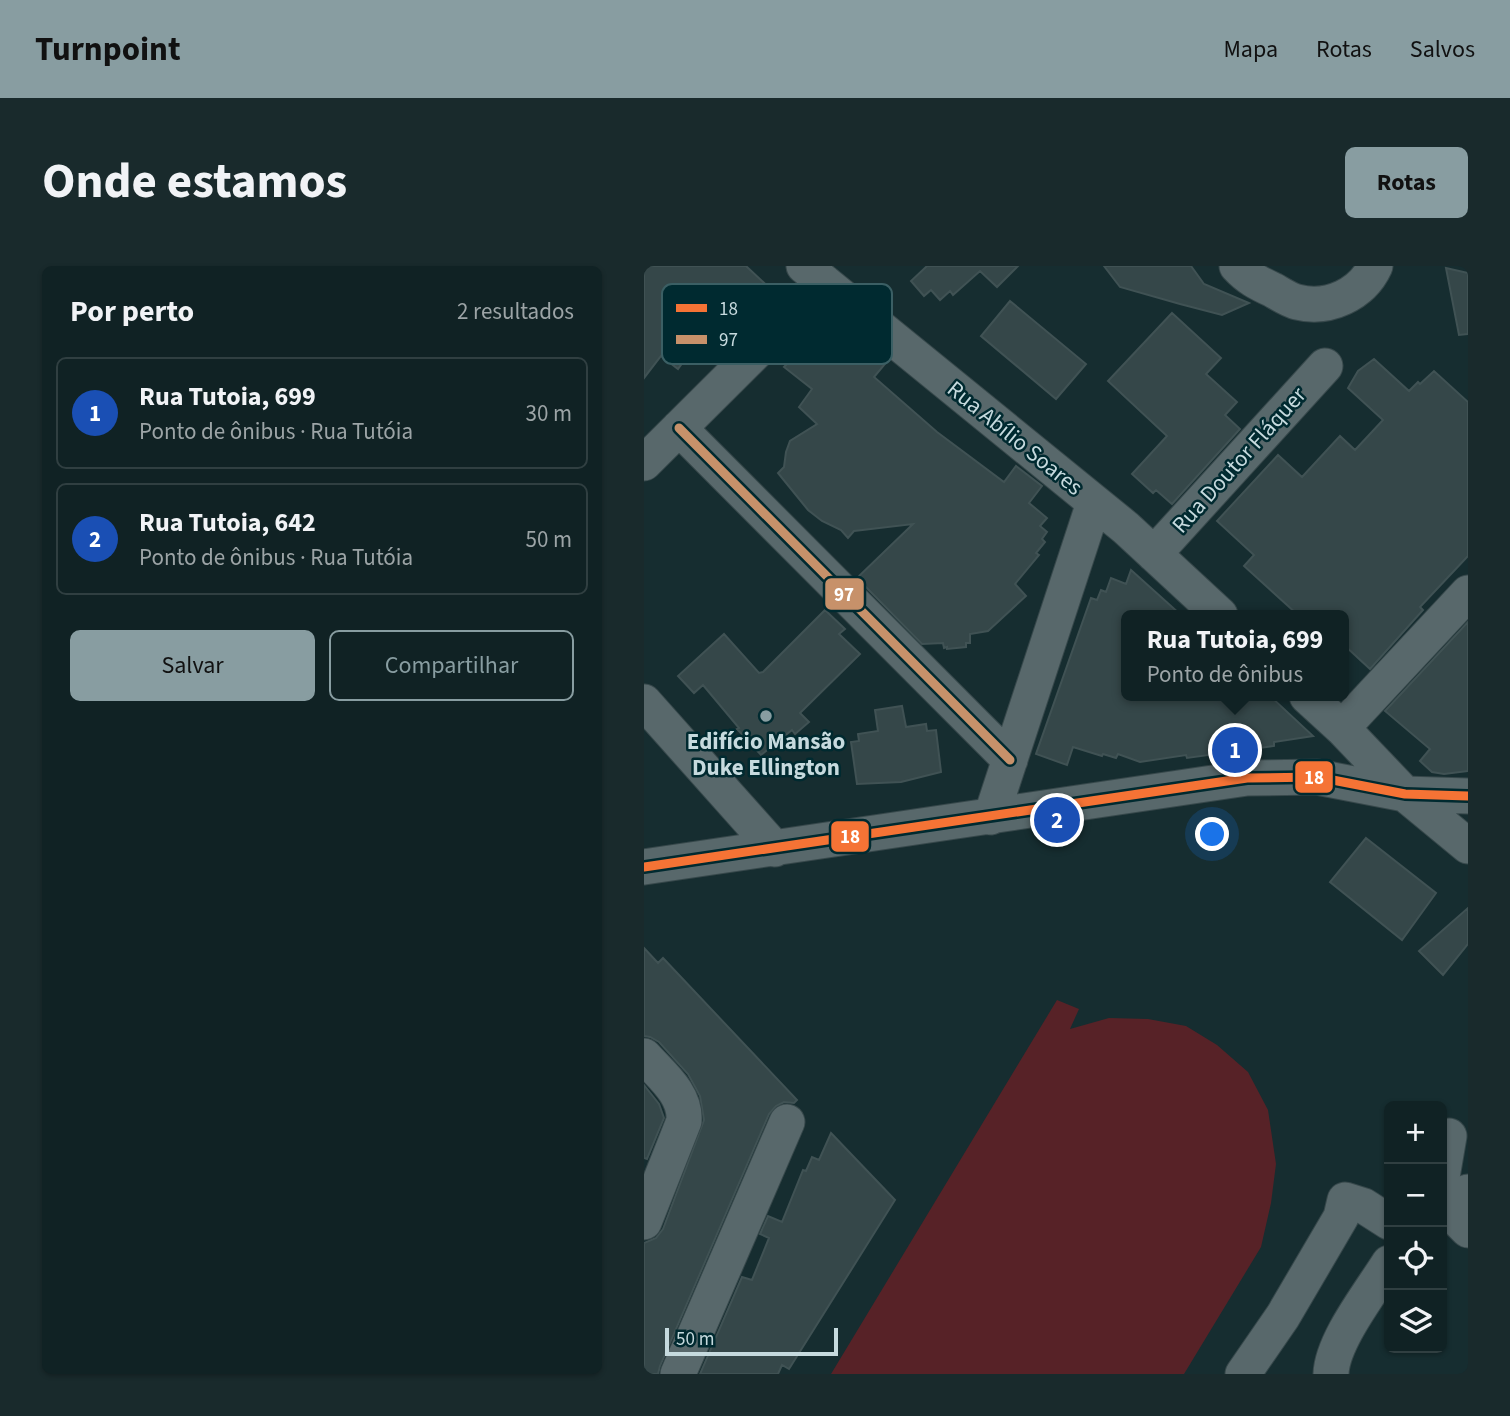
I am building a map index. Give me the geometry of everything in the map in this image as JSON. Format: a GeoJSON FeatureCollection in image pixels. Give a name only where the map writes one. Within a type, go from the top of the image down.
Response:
{"type":"FeatureCollection","features":[{"type":"Feature","properties":{"kind":"street"},"geometry":{"type":"LineString","coordinates":[[1237,266],[1248,278],[1297,302],[1323,303],[1346,297],[1358,289],[1369,278],[1375,266]]}},
{"type":"Feature","properties":{"kind":"street","name":"Rua Abílio Soares"},"geometry":{"type":"LineString","coordinates":[[892,338],[1094,503],[1215,610]]}},
{"type":"Feature","properties":{"kind":"street"},"geometry":{"type":"LineString","coordinates":[[644,463],[736,364]]}},
{"type":"Feature","properties":{"kind":"street","name":"Rua Doutor Fláquer"},"geometry":{"type":"LineString","coordinates":[[1154,554],[1325,366]]}},
{"type":"Feature","properties":{"kind":"street"},"geometry":{"type":"LineString","coordinates":[[679,428],[1010,760]]}},
{"type":"Feature","properties":{"kind":"street"},"geometry":{"type":"LineString","coordinates":[[991,817],[1094,503]]}},
{"type":"Feature","properties":{"kind":"street"},"geometry":{"type":"LineString","coordinates":[[1342,728],[1468,593]]}},
{"type":"Feature","properties":{"kind":"street"},"geometry":{"type":"LineString","coordinates":[[1312,701],[1405,794],[1468,846]]}},
{"type":"Feature","properties":{"kind":"street"},"geometry":{"type":"LineString","coordinates":[[644,702],[775,849]]}},
{"type":"Feature","properties":{"kind":"street"},"geometry":{"type":"LineString","coordinates":[[644,867],[1247,778],[1317,778],[1405,794],[1468,796]]}},
{"type":"Feature","properties":{"kind":"street"},"geometry":{"type":"LineString","coordinates":[[644,1056],[680,1096],[685,1110],[684,1121],[644,1222]]}},
{"type":"Feature","properties":{"kind":"street"},"geometry":{"type":"LineString","coordinates":[[678,1374],[787,1122]]}},
{"type":"Feature","properties":{"kind":"street"},"geometry":{"type":"LineString","coordinates":[[1243,1374],[1290,1305],[1341,1217],[1345,1200],[1364,1206],[1384,1219]]}},
{"type":"Feature","properties":{"kind":"street"},"geometry":{"type":"LineString","coordinates":[[1331,1374],[1333,1356],[1339,1342],[1384,1271]]}},
{"type":"Feature","properties":{"kind":"shaded area"},"geometry":{"type":"Polygon","coordinates":[[[1057,1000],[1079,1009],[1070,1029],[1109,1018],[1148,1019],[1186,1026],[1217,1045],[1248,1072],[1268,1110],[1276,1164],[1261,1247],[1184,1374],[831,1374],[1057,1000]]]}},
{"type":"Feature","properties":{"kind":"building"},"geometry":{"type":"Polygon","coordinates":[[[644,266],[746,266],[765,284],[662,284],[662,357],[644,378],[644,266]]]}},
{"type":"Feature","properties":{"kind":"building"},"geometry":{"type":"Polygon","coordinates":[[[927,266],[1018,266],[997,287],[980,271],[953,295],[950,291],[940,300],[931,290],[924,296],[911,281],[927,266]]]}},
{"type":"Feature","properties":{"kind":"building"},"geometry":{"type":"Polygon","coordinates":[[[1104,266],[1191,266],[1204,284],[1249,303],[1222,315],[1120,287],[1104,266]]]}},
{"type":"Feature","properties":{"kind":"building"},"geometry":{"type":"Polygon","coordinates":[[[1446,268],[1468,273],[1468,334],[1459,335],[1446,268]]]}},
{"type":"Feature","properties":{"kind":"building"},"geometry":{"type":"Polygon","coordinates":[[[1010,301],[1086,364],[1056,399],[981,336],[1010,301]]]}},
{"type":"Feature","properties":{"kind":"building"},"geometry":{"type":"Polygon","coordinates":[[[1172,313],[1221,358],[1206,374],[1237,402],[1225,415],[1240,429],[1172,504],[1156,490],[1153,493],[1132,474],[1167,436],[1108,381],[1172,313]]]}},
{"type":"Feature","properties":{"kind":"building"},"geometry":{"type":"Polygon","coordinates":[[[1374,359],[1409,391],[1434,371],[1468,402],[1468,556],[1420,607],[1423,610],[1370,669],[1349,650],[1349,610],[1292,610],[1244,566],[1254,555],[1217,521],[1278,455],[1302,477],[1340,436],[1355,450],[1383,420],[1348,388],[1358,371],[1374,359]]]}},
{"type":"Feature","properties":{"kind":"building"},"geometry":{"type":"Polygon","coordinates":[[[787,364],[885,364],[874,377],[937,432],[1004,482],[1016,466],[1042,486],[1029,503],[1047,518],[1040,526],[1047,532],[1042,539],[1045,542],[1036,553],[1039,555],[1015,584],[1026,596],[988,631],[970,634],[970,643],[966,643],[966,647],[947,649],[943,643],[922,644],[857,578],[913,524],[854,531],[848,538],[841,530],[822,521],[808,510],[778,473],[784,467],[790,441],[817,424],[799,407],[812,389],[784,367],[787,364]]]}},
{"type":"Feature","properties":{"kind":"building"},"geometry":{"type":"Polygon","coordinates":[[[1131,570],[1175,610],[1121,610],[1121,701],[1275,701],[1313,736],[1274,742],[1274,746],[1140,762],[1118,754],[1116,758],[1103,754],[1102,756],[1073,747],[1067,765],[1036,754],[1091,598],[1097,600],[1101,590],[1106,592],[1111,578],[1126,584],[1131,570]]]}},
{"type":"Feature","properties":{"kind":"building"},"geometry":{"type":"Polygon","coordinates":[[[825,610],[845,629],[839,634],[860,654],[800,713],[809,722],[795,734],[792,730],[761,755],[703,685],[694,693],[678,676],[724,634],[759,673],[763,672],[825,610]]]}},
{"type":"Feature","properties":{"kind":"building"},"geometry":{"type":"Polygon","coordinates":[[[1468,622],[1468,771],[1444,774],[1432,772],[1420,761],[1430,749],[1385,711],[1468,622]]]}},
{"type":"Feature","properties":{"kind":"building"},"geometry":{"type":"Polygon","coordinates":[[[902,706],[906,727],[926,724],[927,731],[936,730],[941,772],[901,782],[857,784],[851,742],[859,741],[858,734],[878,731],[875,710],[902,706]]]}},
{"type":"Feature","properties":{"kind":"building"},"geometry":{"type":"Polygon","coordinates":[[[1366,838],[1436,893],[1402,940],[1330,882],[1366,838]]]}},
{"type":"Feature","properties":{"kind":"building"},"geometry":{"type":"Polygon","coordinates":[[[1468,908],[1468,944],[1443,975],[1419,951],[1468,908]]]}},
{"type":"Feature","properties":{"kind":"building"},"geometry":{"type":"Polygon","coordinates":[[[644,948],[658,963],[663,958],[797,1100],[776,1106],[769,1114],[658,1374],[644,1374],[644,1243],[656,1238],[663,1229],[704,1120],[700,1096],[688,1074],[659,1042],[644,1036],[644,948]]]}},
{"type":"Feature","properties":{"kind":"building"},"geometry":{"type":"Polygon","coordinates":[[[644,1085],[659,1104],[664,1118],[647,1159],[644,1158],[644,1085]]]}},
{"type":"Feature","properties":{"kind":"building"},"geometry":{"type":"Polygon","coordinates":[[[831,1133],[895,1200],[789,1369],[782,1365],[778,1374],[700,1374],[742,1277],[752,1280],[769,1238],[760,1234],[768,1216],[782,1222],[803,1170],[806,1171],[812,1157],[819,1160],[831,1133]]]}},
{"type":"Feature","properties":{"kind":"transit line","name":"97"},"geometry":{"type":"LineString","coordinates":[[679,428],[1010,760]]}},
{"type":"Feature","properties":{"kind":"transit line","name":"18"},"geometry":{"type":"LineString","coordinates":[[644,867],[1247,778],[1317,777],[1405,794],[1468,796]]}},
{"type":"Feature","properties":{"kind":"place","name":"Edifício Mansão Duke Ellington"},"geometry":{"type":"Point","coordinates":[766,716]}},
{"type":"Feature","properties":{"kind":"place","name":"Rua Tutoia, 699"},"geometry":{"type":"Point","coordinates":[1235,750]}},
{"type":"Feature","properties":{"kind":"place","name":"Rua Tutoia, 642"},"geometry":{"type":"Point","coordinates":[1057,820]}}]}
